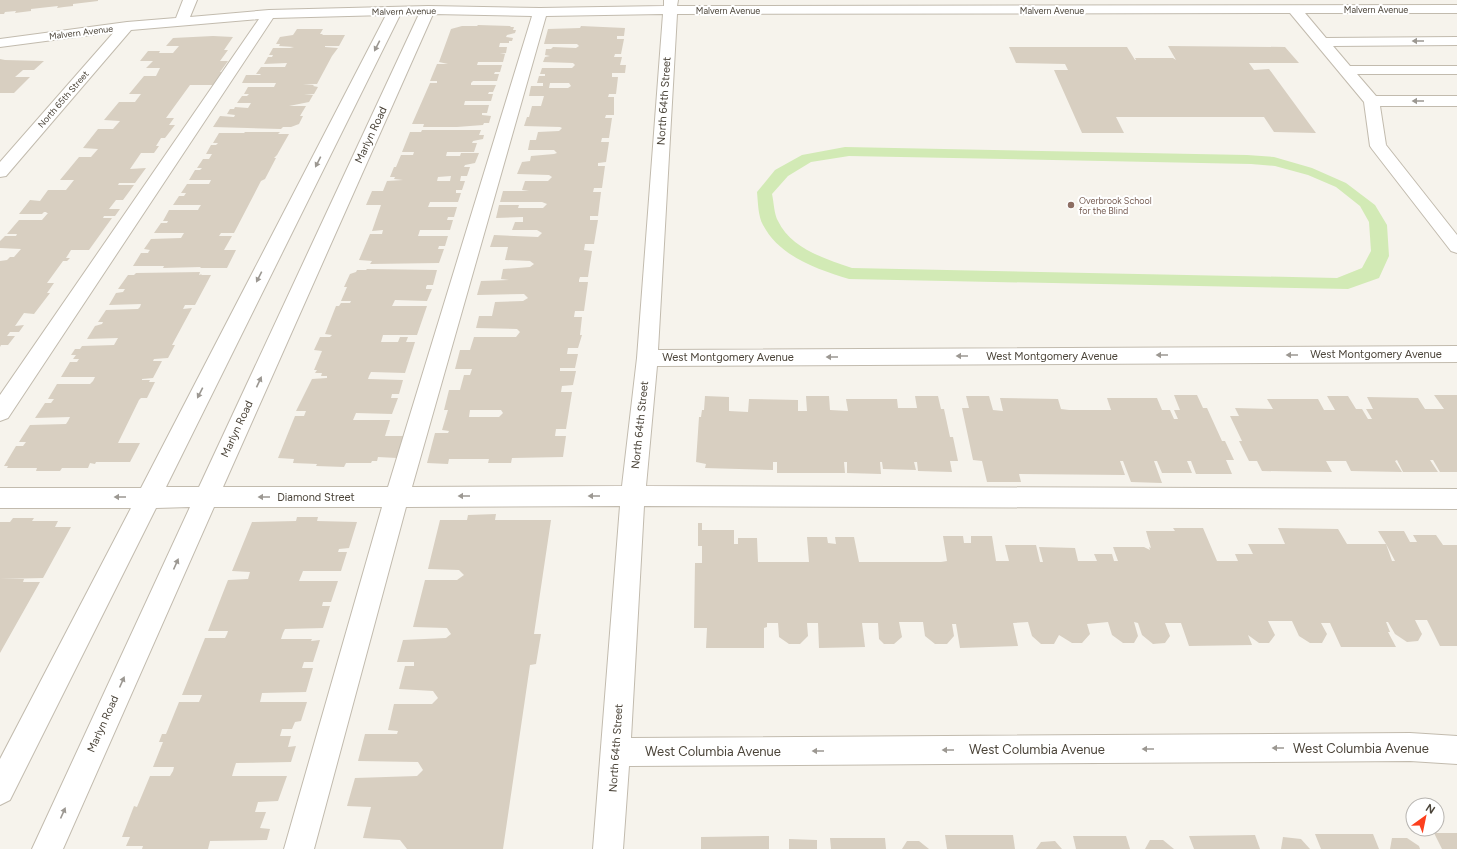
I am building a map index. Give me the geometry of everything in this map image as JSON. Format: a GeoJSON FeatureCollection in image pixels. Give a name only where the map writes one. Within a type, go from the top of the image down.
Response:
{"type":"FeatureCollection","features":[{"type":"Feature","properties":{"kind":"street"},"geometry":{"type":"LineString","coordinates":[[181,22],[190,0]]}},
{"type":"Feature","properties":{"kind":"street","name":"Malvern Avenue"},"geometry":{"type":"LineString","coordinates":[[0,43],[127,26],[270,14],[428,10],[540,12],[670,5],[1457,9]]}},
{"type":"Feature","properties":{"kind":"street","name":"North 64th Street"},"geometry":{"type":"LineString","coordinates":[[608,849],[633,496],[648,358],[670,5]]}},
{"type":"Feature","properties":{"kind":"street"},"geometry":{"type":"LineString","coordinates":[[1294,9],[1372,101],[1378,146],[1450,230],[1457,247]]}},
{"type":"Feature","properties":{"kind":"street","name":"Marlyn Road"},"geometry":{"type":"LineString","coordinates":[[47,849],[428,10]]}},
{"type":"Feature","properties":{"kind":"street"},"geometry":{"type":"LineString","coordinates":[[0,790],[395,11]]}},
{"type":"Feature","properties":{"kind":"street"},"geometry":{"type":"LineString","coordinates":[[299,849],[397,497],[540,12]]}},
{"type":"Feature","properties":{"kind":"street"},"geometry":{"type":"LineString","coordinates":[[0,412],[270,14]]}},
{"type":"Feature","properties":{"kind":"street","name":"North 65th Street"},"geometry":{"type":"LineString","coordinates":[[0,172],[127,26]]}},
{"type":"Feature","properties":{"kind":"street"},"geometry":{"type":"LineString","coordinates":[[1322,42],[1457,41]]}},
{"type":"Feature","properties":{"kind":"street"},"geometry":{"type":"LineString","coordinates":[[1346,70],[1457,70]]}},
{"type":"Feature","properties":{"kind":"street"},"geometry":{"type":"LineString","coordinates":[[1372,101],[1457,101]]}},
{"type":"Feature","properties":{"kind":"street","name":"West Montgomery Avenue"},"geometry":{"type":"LineString","coordinates":[[648,358],[1457,354]]}},
{"type":"Feature","properties":{"kind":"street","name":"Diamond Street"},"geometry":{"type":"LineString","coordinates":[[0,498],[633,496],[1457,499]]}},
{"type":"Feature","properties":{"kind":"street","name":"West Columbia Avenue"},"geometry":{"type":"LineString","coordinates":[[616,752],[1410,747],[1457,750]]}},
{"type":"Feature","properties":{"kind":"green space"},"geometry":{"type":"Polygon","coordinates":[[[845,147],[1247,155],[1274,157],[1312,168],[1346,183],[1375,205],[1387,225],[1389,256],[1379,278],[1348,289],[849,279],[812,266],[789,254],[770,236],[761,221],[758,209],[757,192],[775,170],[802,155],[845,147]],[[849,156],[811,162],[788,176],[772,194],[777,218],[784,231],[791,239],[810,252],[852,268],[1337,278],[1362,268],[1371,251],[1369,222],[1360,206],[1336,187],[1308,175],[1275,166],[1251,164],[849,156]]]}},
{"type":"Feature","properties":{"kind":"building"},"geometry":{"type":"Polygon","coordinates":[[[0,0],[98,1],[73,4],[73,6],[57,8],[58,6],[31,9],[31,11],[15,13],[16,11],[5,12],[4,14],[0,14],[0,0]]]}},
{"type":"Feature","properties":{"kind":"building"},"geometry":{"type":"Polygon","coordinates":[[[462,26],[511,26],[510,27],[514,27],[513,30],[516,30],[515,33],[507,35],[506,37],[513,38],[512,41],[509,41],[509,43],[500,43],[499,47],[507,47],[506,53],[500,54],[505,54],[503,62],[478,62],[477,65],[502,65],[500,72],[495,72],[494,74],[499,74],[497,81],[473,81],[471,83],[471,85],[496,85],[493,92],[489,92],[488,94],[493,94],[491,101],[465,101],[464,105],[489,105],[487,113],[482,113],[482,115],[491,116],[489,123],[484,123],[483,125],[457,127],[423,127],[424,124],[412,124],[430,83],[437,83],[437,81],[430,81],[437,64],[448,64],[439,62],[451,29],[462,26]]]}},
{"type":"Feature","properties":{"kind":"building"},"geometry":{"type":"Polygon","coordinates":[[[581,26],[625,28],[624,36],[617,36],[617,39],[624,39],[621,54],[615,54],[614,57],[622,57],[620,65],[626,65],[625,73],[612,73],[612,77],[618,77],[616,94],[609,94],[608,97],[614,97],[614,115],[606,115],[605,118],[612,118],[609,138],[602,138],[601,142],[609,142],[606,162],[598,163],[598,166],[605,166],[602,188],[594,188],[593,192],[601,192],[598,216],[590,216],[590,220],[598,220],[594,244],[585,244],[584,250],[592,251],[588,277],[580,277],[579,280],[579,282],[588,282],[584,311],[575,311],[574,317],[582,317],[580,335],[582,335],[578,348],[568,348],[567,354],[578,354],[575,368],[560,368],[560,371],[576,371],[573,385],[562,386],[561,392],[572,392],[566,429],[556,429],[555,436],[566,436],[563,457],[512,458],[511,463],[488,463],[489,459],[449,459],[448,464],[427,463],[435,433],[448,433],[449,431],[442,430],[448,410],[444,410],[449,390],[460,390],[464,375],[470,375],[472,369],[455,369],[460,350],[470,350],[474,337],[516,337],[520,332],[517,329],[476,328],[479,316],[492,316],[495,302],[523,301],[528,298],[524,294],[477,295],[481,281],[509,280],[501,279],[503,269],[530,267],[534,264],[530,261],[505,260],[508,247],[490,247],[494,235],[538,237],[542,233],[537,230],[512,230],[515,222],[523,222],[523,217],[496,218],[499,205],[519,205],[518,208],[543,208],[547,204],[542,202],[500,202],[503,191],[529,191],[522,190],[525,181],[548,181],[552,177],[549,175],[517,174],[522,162],[530,161],[531,156],[557,153],[554,150],[528,150],[530,140],[536,140],[538,132],[559,131],[562,128],[524,126],[527,117],[529,117],[532,106],[541,106],[544,96],[529,96],[531,86],[543,86],[543,83],[537,83],[539,76],[545,76],[545,74],[540,74],[542,68],[572,68],[575,65],[573,63],[543,62],[545,57],[550,56],[545,55],[546,49],[551,49],[553,47],[576,48],[579,46],[577,44],[544,44],[548,29],[580,28],[581,26]],[[550,83],[549,88],[568,88],[571,86],[569,83],[550,83]],[[470,410],[469,417],[499,417],[503,413],[501,410],[470,410]]]}},
{"type":"Feature","properties":{"kind":"building"},"geometry":{"type":"Polygon","coordinates":[[[297,29],[323,29],[320,34],[323,34],[322,35],[345,35],[339,46],[325,46],[338,48],[317,84],[303,84],[318,87],[314,94],[304,95],[313,95],[309,102],[289,106],[306,106],[300,116],[303,116],[299,124],[291,127],[283,127],[281,129],[213,127],[220,116],[234,117],[235,115],[227,114],[230,109],[234,109],[235,107],[248,108],[251,103],[237,103],[242,96],[247,96],[249,94],[244,94],[248,87],[274,87],[276,83],[242,83],[246,75],[260,75],[261,74],[256,74],[261,67],[285,67],[287,63],[264,64],[268,57],[272,57],[273,55],[269,55],[273,48],[294,47],[279,46],[280,44],[276,44],[280,37],[293,35],[297,29]]]}},
{"type":"Feature","properties":{"kind":"building"},"geometry":{"type":"Polygon","coordinates":[[[213,36],[233,37],[224,50],[228,50],[220,61],[228,61],[220,72],[222,72],[213,85],[190,85],[166,118],[174,118],[169,125],[175,125],[165,138],[161,138],[156,146],[159,146],[154,153],[141,153],[130,169],[146,168],[135,183],[119,183],[118,185],[134,185],[123,200],[116,200],[109,209],[120,209],[115,216],[104,216],[103,218],[112,218],[89,250],[71,250],[66,258],[70,258],[67,261],[63,261],[47,283],[54,283],[47,293],[50,293],[34,314],[24,313],[15,326],[24,325],[19,332],[10,332],[7,336],[15,336],[8,345],[1,345],[0,347],[0,261],[14,257],[21,249],[0,248],[0,241],[5,236],[16,236],[17,234],[7,234],[19,220],[42,220],[48,213],[46,213],[47,212],[42,214],[19,214],[30,200],[40,201],[48,190],[66,190],[74,180],[60,180],[79,157],[91,157],[98,149],[83,148],[98,129],[113,129],[120,121],[104,120],[119,102],[135,102],[141,94],[129,94],[144,76],[156,76],[160,68],[146,68],[153,61],[140,61],[148,51],[173,53],[179,46],[166,46],[173,38],[213,36]]]}},
{"type":"Feature","properties":{"kind":"building"},"geometry":{"type":"Polygon","coordinates":[[[1168,46],[1285,47],[1299,63],[1249,63],[1254,70],[1269,69],[1316,133],[1274,132],[1264,117],[1116,117],[1124,133],[1082,133],[1054,70],[1068,70],[1065,64],[1016,63],[1009,47],[1127,47],[1135,60],[1135,58],[1173,58],[1176,60],[1168,46]]]}},
{"type":"Feature","properties":{"kind":"building"},"geometry":{"type":"Polygon","coordinates":[[[0,59],[44,61],[34,70],[23,70],[15,77],[30,77],[14,93],[0,93],[0,59]]]}},
{"type":"Feature","properties":{"kind":"building"},"geometry":{"type":"Polygon","coordinates":[[[422,130],[481,130],[479,135],[484,135],[483,139],[473,141],[472,143],[477,143],[474,152],[447,152],[446,156],[460,156],[461,153],[479,153],[475,163],[465,165],[464,167],[470,167],[467,176],[461,176],[460,181],[465,181],[462,190],[456,190],[456,193],[461,193],[458,202],[430,202],[428,207],[457,207],[454,217],[448,217],[447,220],[453,220],[450,230],[420,230],[418,236],[448,236],[445,246],[439,246],[438,249],[444,249],[439,263],[370,264],[372,261],[359,260],[370,234],[382,234],[383,230],[372,231],[381,205],[366,205],[372,191],[383,191],[387,181],[403,180],[390,177],[401,155],[413,155],[414,152],[402,152],[410,132],[421,132],[422,130]],[[451,176],[438,177],[437,181],[450,181],[451,176]]]}},
{"type":"Feature","properties":{"kind":"building"},"geometry":{"type":"Polygon","coordinates":[[[280,132],[278,134],[289,134],[274,158],[276,158],[265,179],[261,181],[234,233],[221,233],[219,236],[232,236],[224,250],[236,250],[227,268],[163,268],[164,266],[133,266],[141,253],[148,253],[150,250],[144,249],[151,239],[181,238],[184,233],[154,233],[161,223],[167,223],[168,221],[163,221],[169,210],[198,210],[201,205],[173,205],[179,196],[184,196],[186,193],[181,193],[187,184],[209,184],[211,180],[189,180],[195,170],[200,170],[202,168],[197,168],[203,159],[209,159],[212,154],[206,154],[211,145],[216,145],[218,143],[213,143],[219,133],[280,132]]]}},
{"type":"Feature","properties":{"kind":"building"},"geometry":{"type":"Polygon","coordinates":[[[357,270],[437,270],[433,285],[427,285],[426,287],[426,289],[432,289],[427,301],[395,300],[392,306],[427,306],[417,335],[383,335],[381,342],[398,342],[400,337],[408,337],[406,342],[415,342],[405,373],[371,372],[368,379],[403,380],[399,394],[392,394],[391,398],[398,398],[392,414],[356,413],[353,420],[390,420],[385,436],[404,436],[397,458],[378,457],[377,461],[372,461],[371,463],[346,463],[344,467],[293,463],[294,459],[278,458],[295,416],[304,416],[306,411],[296,411],[312,379],[327,378],[327,376],[321,376],[322,373],[315,373],[317,370],[314,370],[322,351],[314,350],[320,337],[330,337],[332,335],[325,334],[336,306],[339,306],[341,303],[350,303],[351,301],[341,301],[347,287],[344,287],[350,274],[356,272],[357,270]]]}},
{"type":"Feature","properties":{"kind":"building"},"geometry":{"type":"Polygon","coordinates":[[[200,272],[199,275],[211,275],[195,305],[185,305],[183,309],[192,308],[172,345],[175,345],[168,358],[154,359],[153,361],[162,361],[153,378],[142,379],[150,380],[149,382],[155,382],[147,398],[141,398],[139,400],[118,443],[140,443],[130,462],[96,462],[95,464],[90,463],[88,468],[62,468],[60,471],[36,471],[37,468],[7,468],[8,466],[4,466],[16,446],[23,446],[26,442],[19,442],[30,425],[66,424],[68,421],[70,417],[35,418],[45,403],[51,403],[54,399],[48,399],[57,384],[90,384],[93,381],[95,377],[61,377],[70,362],[77,362],[79,359],[73,359],[76,355],[71,355],[75,349],[80,349],[82,346],[114,345],[118,338],[87,339],[95,326],[102,324],[103,322],[98,322],[106,310],[138,309],[140,307],[141,304],[109,305],[116,293],[123,292],[125,289],[118,289],[128,275],[134,275],[136,273],[200,272]]]}},
{"type":"Feature","properties":{"kind":"building"},"geometry":{"type":"Polygon","coordinates":[[[1174,395],[1197,395],[1203,408],[1207,408],[1222,441],[1225,441],[1234,460],[1226,460],[1232,474],[1196,474],[1191,461],[1187,461],[1192,473],[1162,473],[1157,461],[1154,461],[1162,483],[1131,482],[1123,461],[1120,461],[1125,475],[1019,474],[1021,482],[987,482],[982,461],[973,460],[962,408],[969,408],[966,396],[989,396],[993,410],[1003,411],[1000,398],[1058,399],[1061,409],[1111,410],[1107,398],[1157,398],[1162,410],[1170,410],[1174,419],[1178,419],[1174,410],[1180,410],[1174,395]]]}},
{"type":"Feature","properties":{"kind":"building"},"geometry":{"type":"Polygon","coordinates":[[[1434,395],[1457,395],[1457,472],[1440,472],[1433,460],[1430,460],[1438,472],[1403,472],[1397,460],[1395,461],[1402,472],[1351,471],[1346,461],[1326,461],[1332,472],[1262,471],[1257,461],[1249,461],[1239,441],[1242,441],[1230,416],[1239,416],[1235,408],[1273,409],[1267,399],[1318,399],[1324,410],[1335,410],[1327,396],[1348,396],[1356,409],[1362,409],[1368,419],[1372,419],[1366,409],[1373,409],[1367,397],[1418,398],[1425,409],[1444,409],[1434,395]]]}},
{"type":"Feature","properties":{"kind":"building"},"geometry":{"type":"Polygon","coordinates":[[[705,396],[729,397],[729,411],[748,412],[749,399],[798,400],[798,411],[807,411],[806,396],[829,396],[830,410],[848,411],[846,399],[897,399],[898,408],[917,408],[915,396],[938,396],[941,409],[944,409],[950,437],[953,437],[958,461],[950,461],[952,472],[918,471],[917,462],[914,462],[916,470],[883,469],[882,462],[880,462],[881,474],[847,473],[847,462],[844,462],[845,473],[777,473],[777,462],[773,462],[773,470],[705,468],[706,464],[696,462],[699,417],[701,417],[702,410],[704,410],[705,396]]]}},
{"type":"Feature","properties":{"kind":"building"},"geometry":{"type":"Polygon","coordinates":[[[496,514],[495,520],[551,520],[534,634],[541,634],[536,664],[530,665],[503,849],[407,849],[400,840],[363,838],[371,807],[347,806],[355,778],[417,776],[423,770],[418,762],[358,761],[365,734],[397,734],[398,731],[388,730],[394,704],[432,704],[438,698],[433,691],[399,689],[405,666],[414,666],[414,662],[397,662],[403,640],[446,638],[451,634],[447,628],[413,627],[425,580],[457,580],[464,575],[459,570],[428,569],[440,520],[467,520],[468,515],[496,514]]]}},
{"type":"Feature","properties":{"kind":"building"},"geometry":{"type":"Polygon","coordinates":[[[297,517],[318,517],[317,521],[357,522],[349,548],[339,549],[338,552],[347,552],[341,571],[303,571],[299,581],[338,581],[331,602],[323,602],[322,606],[330,606],[323,628],[285,629],[281,639],[312,639],[311,641],[320,640],[313,662],[304,662],[302,668],[313,668],[306,692],[262,693],[260,702],[307,702],[301,721],[295,722],[292,729],[282,729],[280,736],[291,736],[288,747],[296,746],[291,762],[236,763],[232,776],[287,776],[278,801],[258,802],[255,812],[266,812],[260,828],[270,829],[267,840],[210,841],[208,849],[142,849],[143,846],[126,846],[130,837],[122,837],[134,806],[137,807],[150,776],[170,776],[173,771],[174,767],[153,767],[163,742],[159,742],[162,734],[166,734],[179,702],[199,702],[202,695],[182,695],[205,638],[225,638],[227,634],[228,631],[208,631],[228,580],[248,579],[250,572],[232,571],[252,522],[296,521],[297,517]]]}},
{"type":"Feature","properties":{"kind":"building"},"geometry":{"type":"Polygon","coordinates":[[[13,518],[34,518],[32,521],[58,521],[55,527],[71,527],[43,578],[0,579],[0,522],[10,522],[13,518]]]}},
{"type":"Feature","properties":{"kind":"building"},"geometry":{"type":"Polygon","coordinates":[[[698,523],[702,523],[702,530],[734,530],[734,544],[738,544],[738,538],[757,538],[758,562],[809,562],[807,537],[827,537],[828,543],[836,544],[835,537],[854,537],[859,562],[941,562],[947,561],[943,536],[963,536],[964,543],[971,543],[971,536],[992,536],[996,561],[1009,561],[1005,545],[1036,545],[1040,562],[1043,562],[1039,547],[1075,548],[1078,561],[1097,561],[1094,554],[1112,554],[1114,561],[1118,561],[1113,547],[1144,547],[1150,550],[1149,547],[1151,548],[1146,531],[1175,531],[1173,528],[1203,528],[1217,561],[1238,561],[1235,554],[1253,554],[1248,544],[1285,544],[1278,528],[1338,529],[1347,544],[1386,544],[1378,531],[1404,531],[1410,542],[1417,542],[1413,535],[1436,535],[1443,545],[1457,545],[1457,646],[1440,646],[1427,620],[1415,620],[1422,634],[1418,641],[1407,642],[1395,634],[1388,622],[1386,622],[1390,632],[1388,632],[1396,647],[1341,647],[1330,623],[1321,623],[1327,634],[1322,643],[1310,643],[1299,636],[1292,621],[1268,621],[1275,635],[1269,643],[1259,643],[1248,635],[1252,645],[1189,646],[1181,623],[1165,623],[1170,636],[1165,643],[1153,644],[1142,635],[1138,623],[1134,622],[1138,636],[1134,643],[1123,643],[1112,635],[1108,622],[1087,624],[1090,634],[1082,643],[1072,643],[1059,635],[1054,644],[1041,644],[1032,636],[1028,622],[1013,623],[1018,646],[960,648],[956,624],[952,624],[954,636],[947,644],[935,644],[925,636],[923,622],[899,622],[902,637],[894,644],[884,644],[879,639],[878,623],[862,623],[865,647],[819,648],[818,623],[807,623],[808,636],[800,644],[789,644],[779,637],[778,623],[767,623],[767,627],[764,628],[764,648],[706,648],[707,628],[694,628],[695,563],[702,563],[702,546],[698,546],[698,523]],[[1386,544],[1392,561],[1395,561],[1386,544]]]}},
{"type":"Feature","properties":{"kind":"building"},"geometry":{"type":"Polygon","coordinates":[[[0,579],[24,579],[23,582],[40,582],[0,653],[0,579]]]}},
{"type":"Feature","properties":{"kind":"building"},"geometry":{"type":"Polygon","coordinates":[[[1445,833],[1457,833],[1457,849],[1442,849],[1436,837],[1445,837],[1445,833]]]}},
{"type":"Feature","properties":{"kind":"building"},"geometry":{"type":"Polygon","coordinates":[[[1315,834],[1373,834],[1379,849],[1321,849],[1315,834]]]}},
{"type":"Feature","properties":{"kind":"building"},"geometry":{"type":"Polygon","coordinates":[[[945,835],[1013,835],[1015,849],[947,849],[945,835]]]}},
{"type":"Feature","properties":{"kind":"building"},"geometry":{"type":"Polygon","coordinates":[[[1255,835],[1260,849],[1194,849],[1189,836],[1255,835]]]}},
{"type":"Feature","properties":{"kind":"building"},"geometry":{"type":"Polygon","coordinates":[[[769,836],[769,849],[701,849],[701,837],[769,836]]]}},
{"type":"Feature","properties":{"kind":"building"},"geometry":{"type":"Polygon","coordinates":[[[1073,836],[1126,836],[1130,849],[1076,849],[1073,836]]]}},
{"type":"Feature","properties":{"kind":"building"},"geometry":{"type":"Polygon","coordinates":[[[1283,837],[1301,839],[1310,849],[1281,849],[1283,837]]]}},
{"type":"Feature","properties":{"kind":"building"},"geometry":{"type":"Polygon","coordinates":[[[830,838],[885,838],[886,849],[831,849],[830,838]]]}},
{"type":"Feature","properties":{"kind":"building"},"geometry":{"type":"Polygon","coordinates":[[[1392,838],[1407,838],[1419,846],[1420,849],[1390,849],[1392,838]]]}},
{"type":"Feature","properties":{"kind":"building"},"geometry":{"type":"Polygon","coordinates":[[[789,839],[817,840],[817,849],[789,849],[789,839]]]}},
{"type":"Feature","properties":{"kind":"building"},"geometry":{"type":"Polygon","coordinates":[[[1150,840],[1163,840],[1174,849],[1145,849],[1150,840]]]}},
{"type":"Feature","properties":{"kind":"building"},"geometry":{"type":"Polygon","coordinates":[[[907,841],[919,841],[929,849],[902,849],[907,841]]]}},
{"type":"Feature","properties":{"kind":"building"},"geometry":{"type":"Polygon","coordinates":[[[1055,841],[1062,849],[1036,849],[1041,842],[1055,841]]]}},
{"type":"Feature","properties":{"kind":"place","name":"Overbrook School for the Blind"},"geometry":{"type":"Point","coordinates":[1071,205]}}]}
